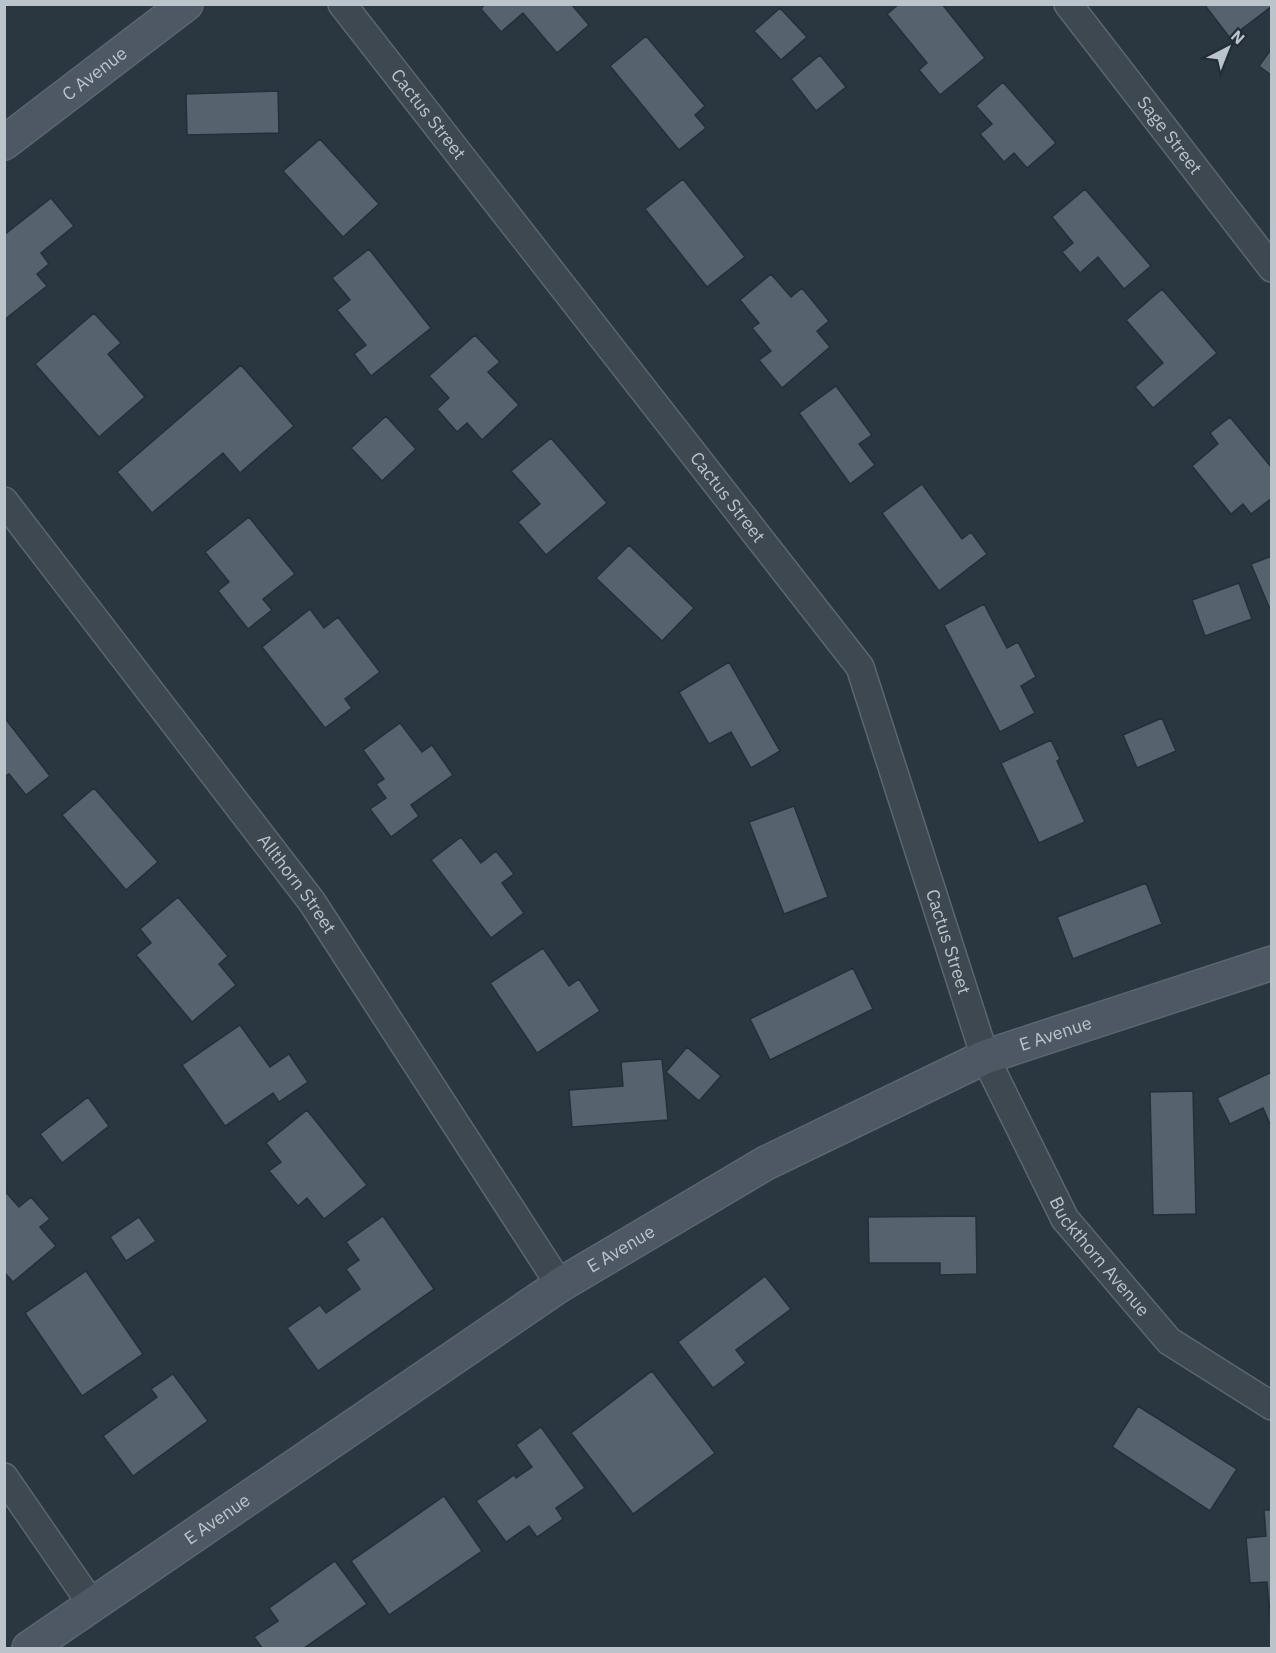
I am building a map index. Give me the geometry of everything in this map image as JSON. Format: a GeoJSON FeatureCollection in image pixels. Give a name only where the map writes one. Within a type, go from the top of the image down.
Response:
{"type":"FeatureCollection","features":[{"type":"Feature","properties":{"kind":"street","name":"C Avenue"},"geometry":{"type":"LineString","coordinates":[[4,143],[186,4]]}},
{"type":"Feature","properties":{"kind":"street","name":"Cactus Street"},"geometry":{"type":"LineString","coordinates":[[342,4],[860,666],[985,1057]]}},
{"type":"Feature","properties":{"kind":"street","name":"Sage Street"},"geometry":{"type":"LineString","coordinates":[[1068,4],[1272,268]]}},
{"type":"Feature","properties":{"kind":"street","name":"Allthorn Street"},"geometry":{"type":"LineString","coordinates":[[4,501],[312,902],[560,1285]]}},
{"type":"Feature","properties":{"kind":"street","name":"E Avenue"},"geometry":{"type":"LineString","coordinates":[[29,1648],[560,1285],[766,1163],[985,1057],[1272,963]]}},
{"type":"Feature","properties":{"kind":"street","name":"Buckthorn Avenue"},"geometry":{"type":"LineString","coordinates":[[985,1057],[1065,1219],[1169,1341],[1272,1406]]}},
{"type":"Feature","properties":{"kind":"street"},"geometry":{"type":"LineString","coordinates":[[4,1477],[93,1606]]}},
{"type":"Feature","properties":{"kind":"building"},"geometry":{"type":"Polygon","coordinates":[[[485,4],[571,4],[589,25],[557,53],[523,13],[501,32],[481,9],[485,4]]]}},
{"type":"Feature","properties":{"kind":"building"},"geometry":{"type":"Polygon","coordinates":[[[899,4],[942,4],[985,58],[940,95],[919,70],[927,63],[887,14],[899,4]]]}},
{"type":"Feature","properties":{"kind":"building"},"geometry":{"type":"Polygon","coordinates":[[[1204,4],[1272,4],[1272,6],[1230,38],[1204,4]]]}},
{"type":"Feature","properties":{"kind":"building"},"geometry":{"type":"Polygon","coordinates":[[[780,8],[807,37],[781,60],[754,31],[780,8]]]}},
{"type":"Feature","properties":{"kind":"building"},"geometry":{"type":"Polygon","coordinates":[[[646,36],[705,106],[695,115],[706,128],[679,150],[610,66],[646,36]]]}},
{"type":"Feature","properties":{"kind":"building"},"geometry":{"type":"Polygon","coordinates":[[[1272,48],[1272,76],[1259,66],[1272,48]]]}},
{"type":"Feature","properties":{"kind":"building"},"geometry":{"type":"Polygon","coordinates":[[[820,55],[846,87],[816,111],[791,79],[820,55]]]}},
{"type":"Feature","properties":{"kind":"building"},"geometry":{"type":"Polygon","coordinates":[[[1003,82],[1056,143],[1027,168],[1014,153],[1004,162],[980,134],[992,124],[976,106],[1003,82]]]}},
{"type":"Feature","properties":{"kind":"building"},"geometry":{"type":"Polygon","coordinates":[[[278,91],[279,133],[187,135],[186,94],[278,91]]]}},
{"type":"Feature","properties":{"kind":"building"},"geometry":{"type":"Polygon","coordinates":[[[320,139],[379,204],[343,237],[283,171],[320,139]]]}},
{"type":"Feature","properties":{"kind":"building"},"geometry":{"type":"Polygon","coordinates":[[[683,179],[745,257],[707,287],[645,209],[683,179]]]}},
{"type":"Feature","properties":{"kind":"building"},"geometry":{"type":"Polygon","coordinates":[[[1085,189],[1151,266],[1124,289],[1098,257],[1080,273],[1062,252],[1073,243],[1052,217],[1085,189]]]}},
{"type":"Feature","properties":{"kind":"building"},"geometry":{"type":"Polygon","coordinates":[[[51,198],[74,226],[41,253],[49,264],[37,274],[47,286],[4,320],[4,235],[51,198]]]}},
{"type":"Feature","properties":{"kind":"building"},"geometry":{"type":"Polygon","coordinates":[[[369,249],[431,328],[371,376],[354,354],[366,345],[337,310],[350,300],[332,278],[369,249]]]}},
{"type":"Feature","properties":{"kind":"building"},"geometry":{"type":"Polygon","coordinates":[[[771,274],[791,297],[802,288],[829,321],[817,331],[830,347],[782,388],[759,360],[771,351],[752,328],[759,323],[740,300],[771,274]]]}},
{"type":"Feature","properties":{"kind":"building"},"geometry":{"type":"Polygon","coordinates":[[[1162,289],[1217,353],[1153,408],[1135,387],[1163,363],[1126,320],[1162,289]]]}},
{"type":"Feature","properties":{"kind":"building"},"geometry":{"type":"Polygon","coordinates":[[[94,313],[121,343],[108,354],[145,397],[99,437],[35,364],[94,313]]]}},
{"type":"Feature","properties":{"kind":"building"},"geometry":{"type":"Polygon","coordinates":[[[475,335],[500,362],[488,372],[519,405],[482,440],[467,423],[457,432],[437,409],[449,398],[429,376],[475,335]]]}},
{"type":"Feature","properties":{"kind":"building"},"geometry":{"type":"Polygon","coordinates":[[[241,365],[294,426],[240,473],[223,453],[152,513],[117,472],[241,365]]]}},
{"type":"Feature","properties":{"kind":"building"},"geometry":{"type":"Polygon","coordinates":[[[836,386],[872,435],[859,444],[875,465],[850,484],[799,413],[836,386]]]}},
{"type":"Feature","properties":{"kind":"building"},"geometry":{"type":"Polygon","coordinates":[[[386,416],[416,449],[382,481],[351,448],[386,416]]]}},
{"type":"Feature","properties":{"kind":"building"},"geometry":{"type":"Polygon","coordinates":[[[1230,417],[1272,468],[1272,498],[1251,514],[1243,504],[1231,514],[1192,466],[1218,444],[1210,433],[1230,417]]]}},
{"type":"Feature","properties":{"kind":"building"},"geometry":{"type":"Polygon","coordinates":[[[551,438],[607,503],[546,555],[518,522],[540,504],[511,471],[551,438]]]}},
{"type":"Feature","properties":{"kind":"building"},"geometry":{"type":"Polygon","coordinates":[[[922,484],[962,539],[971,532],[987,554],[939,591],[882,513],[922,484]]]}},
{"type":"Feature","properties":{"kind":"building"},"geometry":{"type":"Polygon","coordinates":[[[249,517],[295,574],[263,599],[272,610],[248,629],[218,591],[229,582],[205,552],[249,517]]]}},
{"type":"Feature","properties":{"kind":"building"},"geometry":{"type":"Polygon","coordinates":[[[629,545],[694,608],[662,641],[596,578],[629,545]]]}},
{"type":"Feature","properties":{"kind":"building"},"geometry":{"type":"Polygon","coordinates":[[[1272,556],[1272,606],[1269,607],[1251,564],[1272,556]]]}},
{"type":"Feature","properties":{"kind":"building"},"geometry":{"type":"Polygon","coordinates":[[[1239,583],[1252,619],[1205,636],[1192,600],[1239,583]]]}},
{"type":"Feature","properties":{"kind":"building"},"geometry":{"type":"Polygon","coordinates":[[[984,604],[1007,648],[1018,642],[1036,677],[1021,686],[1035,713],[1000,732],[944,625],[984,604]]]}},
{"type":"Feature","properties":{"kind":"building"},"geometry":{"type":"Polygon","coordinates":[[[310,609],[324,628],[338,617],[380,672],[345,699],[352,708],[325,728],[262,647],[310,609]]]}},
{"type":"Feature","properties":{"kind":"building"},"geometry":{"type":"Polygon","coordinates":[[[729,662],[780,751],[751,768],[731,732],[709,744],[679,692],[729,662]]]}},
{"type":"Feature","properties":{"kind":"building"},"geometry":{"type":"Polygon","coordinates":[[[4,717],[50,776],[26,795],[9,774],[4,777],[4,717]]]}},
{"type":"Feature","properties":{"kind":"building"},"geometry":{"type":"Polygon","coordinates":[[[1162,718],[1176,751],[1137,768],[1123,735],[1162,718]]]}},
{"type":"Feature","properties":{"kind":"building"},"geometry":{"type":"Polygon","coordinates":[[[400,723],[422,752],[432,745],[453,775],[411,805],[419,816],[391,837],[370,809],[386,798],[376,784],[384,779],[363,750],[400,723]]]}},
{"type":"Feature","properties":{"kind":"building"},"geometry":{"type":"Polygon","coordinates":[[[1051,740],[1060,759],[1057,761],[1085,822],[1039,843],[1001,763],[1051,740]]]}},
{"type":"Feature","properties":{"kind":"building"},"geometry":{"type":"Polygon","coordinates":[[[94,788],[158,862],[126,890],[62,815],[94,788]]]}},
{"type":"Feature","properties":{"kind":"building"},"geometry":{"type":"Polygon","coordinates":[[[794,806],[828,897],[784,914],[749,822],[794,806]]]}},
{"type":"Feature","properties":{"kind":"building"},"geometry":{"type":"Polygon","coordinates":[[[461,837],[481,863],[496,851],[514,874],[502,883],[524,913],[491,938],[431,860],[461,837]]]}},
{"type":"Feature","properties":{"kind":"building"},"geometry":{"type":"Polygon","coordinates":[[[1146,883],[1162,924],[1073,959],[1057,917],[1146,883]]]}},
{"type":"Feature","properties":{"kind":"building"},"geometry":{"type":"Polygon","coordinates":[[[178,897],[228,956],[219,964],[236,985],[192,1022],[136,955],[151,943],[140,929],[178,897]]]}},
{"type":"Feature","properties":{"kind":"building"},"geometry":{"type":"Polygon","coordinates":[[[543,948],[569,986],[579,979],[600,1011],[537,1053],[490,983],[543,948]]]}},
{"type":"Feature","properties":{"kind":"building"},"geometry":{"type":"Polygon","coordinates":[[[853,968],[873,1009],[770,1060],[750,1019],[853,968]]]}},
{"type":"Feature","properties":{"kind":"building"},"geometry":{"type":"Polygon","coordinates":[[[240,1025],[270,1067],[289,1054],[308,1082],[279,1102],[273,1093],[225,1126],[182,1065],[240,1025]]]}},
{"type":"Feature","properties":{"kind":"building"},"geometry":{"type":"Polygon","coordinates":[[[687,1047],[721,1076],[699,1101],[666,1072],[687,1047]]]}},
{"type":"Feature","properties":{"kind":"building"},"geometry":{"type":"Polygon","coordinates":[[[662,1059],[668,1120],[572,1127],[569,1090],[623,1086],[621,1062],[662,1059]]]}},
{"type":"Feature","properties":{"kind":"building"},"geometry":{"type":"Polygon","coordinates":[[[1272,1072],[1272,1123],[1270,1124],[1263,1108],[1230,1124],[1217,1098],[1272,1072]]]}},
{"type":"Feature","properties":{"kind":"building"},"geometry":{"type":"Polygon","coordinates":[[[1193,1091],[1196,1214],[1153,1215],[1150,1092],[1193,1091]]]}},
{"type":"Feature","properties":{"kind":"building"},"geometry":{"type":"Polygon","coordinates":[[[88,1097],[109,1126],[62,1163],[40,1134],[88,1097]]]}},
{"type":"Feature","properties":{"kind":"building"},"geometry":{"type":"Polygon","coordinates":[[[307,1110],[367,1185],[324,1219],[307,1198],[298,1206],[269,1171],[281,1162],[266,1143],[307,1110]]]}},
{"type":"Feature","properties":{"kind":"building"},"geometry":{"type":"Polygon","coordinates":[[[4,1190],[19,1207],[31,1197],[50,1219],[40,1227],[56,1246],[13,1282],[4,1272],[4,1190]]]}},
{"type":"Feature","properties":{"kind":"building"},"geometry":{"type":"Polygon","coordinates":[[[383,1216],[434,1289],[318,1371],[287,1328],[320,1305],[326,1313],[360,1289],[346,1269],[359,1260],[346,1242],[383,1216]]]}},
{"type":"Feature","properties":{"kind":"building"},"geometry":{"type":"Polygon","coordinates":[[[976,1216],[977,1274],[940,1275],[940,1263],[869,1263],[868,1217],[976,1216]]]}},
{"type":"Feature","properties":{"kind":"building"},"geometry":{"type":"Polygon","coordinates":[[[139,1217],[156,1241],[126,1261],[110,1237],[139,1217]]]}},
{"type":"Feature","properties":{"kind":"building"},"geometry":{"type":"Polygon","coordinates":[[[86,1271],[143,1354],[82,1396],[25,1313],[86,1271]]]}},
{"type":"Feature","properties":{"kind":"building"},"geometry":{"type":"Polygon","coordinates":[[[765,1276],[791,1309],[736,1350],[746,1363],[713,1388],[678,1342],[765,1276]]]}},
{"type":"Feature","properties":{"kind":"building"},"geometry":{"type":"Polygon","coordinates":[[[652,1371],[715,1453],[633,1514],[571,1433],[652,1371]]]}},
{"type":"Feature","properties":{"kind":"building"},"geometry":{"type":"Polygon","coordinates":[[[173,1374],[208,1421],[133,1476],[103,1436],[157,1397],[151,1389],[173,1374]]]}},
{"type":"Feature","properties":{"kind":"building"},"geometry":{"type":"Polygon","coordinates":[[[1138,1406],[1237,1469],[1210,1511],[1112,1447],[1138,1406]]]}},
{"type":"Feature","properties":{"kind":"building"},"geometry":{"type":"Polygon","coordinates":[[[541,1427],[585,1488],[556,1508],[563,1519],[537,1537],[529,1526],[506,1542],[476,1501],[514,1475],[516,1478],[532,1467],[516,1445],[541,1427]]]}},
{"type":"Feature","properties":{"kind":"building"},"geometry":{"type":"Polygon","coordinates":[[[444,1496],[482,1551],[389,1615],[351,1561],[444,1496]]]}},
{"type":"Feature","properties":{"kind":"building"},"geometry":{"type":"Polygon","coordinates":[[[1264,1510],[1272,1510],[1270,1619],[1267,1582],[1250,1583],[1246,1538],[1266,1536],[1264,1510]]]}},
{"type":"Feature","properties":{"kind":"building"},"geometry":{"type":"Polygon","coordinates":[[[335,1561],[367,1604],[304,1648],[262,1648],[254,1637],[278,1621],[269,1608],[335,1561]]]}}]}
